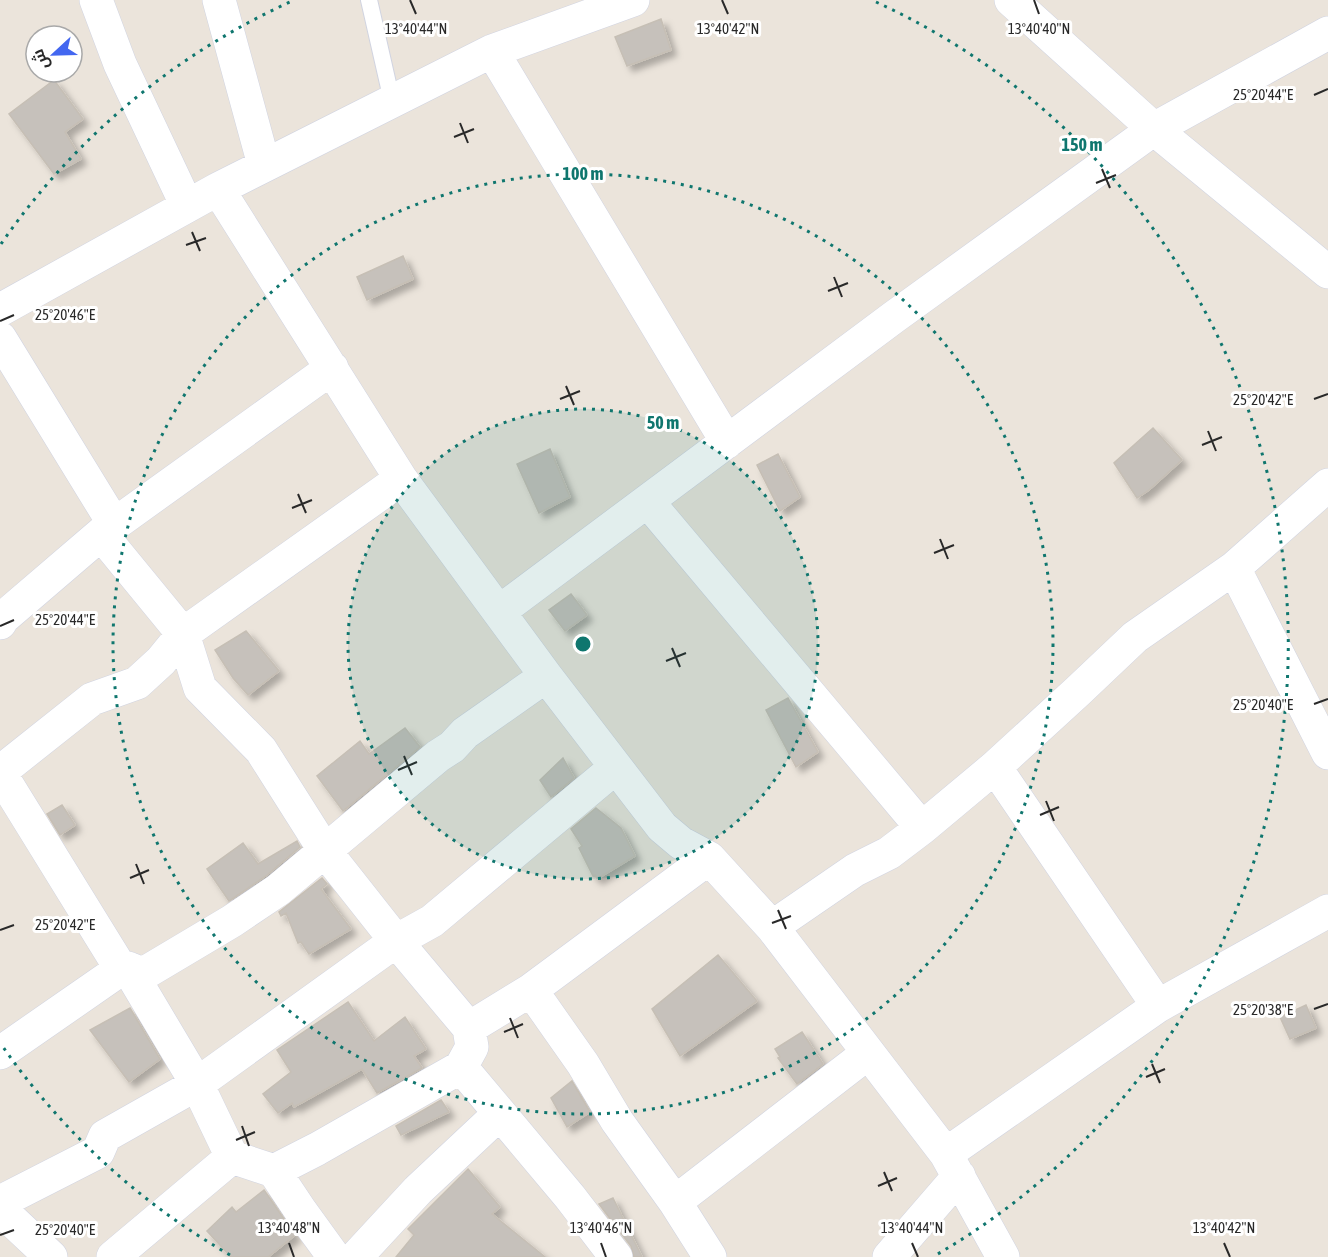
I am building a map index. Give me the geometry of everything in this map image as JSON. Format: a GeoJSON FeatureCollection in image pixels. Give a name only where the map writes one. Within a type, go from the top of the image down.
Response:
{"type":"FeatureCollection","features":[{"type":"Feature","properties":{"kind":"street"},"geometry":{"type":"LineString","coordinates":[[96,0],[120,64],[187,206]]}},
{"type":"Feature","properties":{"kind":"street"},"geometry":{"type":"LineString","coordinates":[[219,0],[264,165]]}},
{"type":"Feature","properties":{"kind":"street"},"geometry":{"type":"LineString","coordinates":[[0,310],[218,189],[492,51],[633,0]]}},
{"type":"Feature","properties":{"kind":"street"},"geometry":{"type":"LineString","coordinates":[[1011,0],[1154,129],[1328,272]]}},
{"type":"Feature","properties":{"kind":"street"},"geometry":{"type":"LineString","coordinates":[[500,611],[894,317],[1154,129],[1328,33]]}},
{"type":"Feature","properties":{"kind":"street"},"geometry":{"type":"LineString","coordinates":[[492,51],[727,442]]}},
{"type":"Feature","properties":{"kind":"street"},"geometry":{"type":"LineString","coordinates":[[218,189],[401,479],[546,676],[662,827],[681,843],[709,858],[772,927],[952,1165],[1003,1257]]}},
{"type":"Feature","properties":{"kind":"street"},"geometry":{"type":"LineString","coordinates":[[0,338],[108,529],[183,633],[200,688],[261,750],[326,850],[396,942],[469,1028],[472,1047],[461,1067],[274,1171]]}},
{"type":"Feature","properties":{"kind":"street"},"geometry":{"type":"LineString","coordinates":[[1,618],[108,529],[332,368]]}},
{"type":"Feature","properties":{"kind":"street"},"geometry":{"type":"LineString","coordinates":[[334,1257],[274,1171],[232,1157],[197,1084],[0,773],[92,699],[137,683],[161,661],[183,633],[401,479]]}},
{"type":"Feature","properties":{"kind":"street"},"geometry":{"type":"LineString","coordinates":[[772,927],[855,870],[889,853],[922,828],[995,767],[1135,637],[1234,568],[1328,485]]}},
{"type":"Feature","properties":{"kind":"street"},"geometry":{"type":"LineString","coordinates":[[648,502],[922,828]]}},
{"type":"Feature","properties":{"kind":"street"},"geometry":{"type":"LineString","coordinates":[[1234,568],[1328,753]]}},
{"type":"Feature","properties":{"kind":"street"},"geometry":{"type":"LineString","coordinates":[[124,968],[143,974],[278,890],[438,756],[452,747],[465,733],[546,676]]}},
{"type":"Feature","properties":{"kind":"street"},"geometry":{"type":"LineString","coordinates":[[0,1202],[98,1152],[105,1136],[197,1084],[396,942],[432,921],[616,767]]}},
{"type":"Feature","properties":{"kind":"street"},"geometry":{"type":"LineString","coordinates":[[995,767],[1158,1006]]}},
{"type":"Feature","properties":{"kind":"street"},"geometry":{"type":"LineString","coordinates":[[469,1028],[531,990],[709,858]]}},
{"type":"Feature","properties":{"kind":"street"},"geometry":{"type":"LineString","coordinates":[[889,1257],[952,1165],[1158,1006],[1328,911]]}},
{"type":"Feature","properties":{"kind":"street"},"geometry":{"type":"LineString","coordinates":[[0,1053],[124,968]]}},
{"type":"Feature","properties":{"kind":"street"},"geometry":{"type":"LineString","coordinates":[[531,990],[583,1064],[617,1121],[675,1202],[710,1257]]}},
{"type":"Feature","properties":{"kind":"street"},"geometry":{"type":"LineString","coordinates":[[675,1202],[868,1053]]}},
{"type":"Feature","properties":{"kind":"street"},"geometry":{"type":"LineString","coordinates":[[461,1067],[570,1197],[616,1257]]}},
{"type":"Feature","properties":{"kind":"street"},"geometry":{"type":"LineString","coordinates":[[356,1257],[418,1190],[499,1113]]}},
{"type":"Feature","properties":{"kind":"street"},"geometry":{"type":"LineString","coordinates":[[113,1257],[232,1157]]}},
{"type":"Feature","properties":{"kind":"street"},"geometry":{"type":"LineString","coordinates":[[0,1209],[51,1257]]}},
{"type":"Feature","properties":{"kind":"lane"},"geometry":{"type":"LineString","coordinates":[[369,0],[392,101]]}},
{"type":"Feature","properties":{"kind":"building"},"geometry":{"type":"Polygon","coordinates":[[[661,19],[671,50],[627,66],[615,37],[661,19]]]}},
{"type":"Feature","properties":{"kind":"building"},"geometry":{"type":"Polygon","coordinates":[[[49,84],[57,84],[83,119],[65,132],[81,159],[54,174],[9,114],[49,84]]]}},
{"type":"Feature","properties":{"kind":"building"},"geometry":{"type":"Polygon","coordinates":[[[403,256],[413,279],[367,300],[357,277],[403,256]]]}},
{"type":"Feature","properties":{"kind":"building"},"geometry":{"type":"Polygon","coordinates":[[[1153,428],[1182,460],[1137,498],[1114,463],[1153,428]]]}},
{"type":"Feature","properties":{"kind":"building"},"geometry":{"type":"Polygon","coordinates":[[[550,449],[570,497],[539,513],[517,464],[550,449]]]}},
{"type":"Feature","properties":{"kind":"building"},"geometry":{"type":"Polygon","coordinates":[[[778,454],[800,497],[780,511],[757,465],[778,454]]]}},
{"type":"Feature","properties":{"kind":"building"},"geometry":{"type":"Polygon","coordinates":[[[571,594],[587,615],[565,631],[549,610],[571,594]]]}},
{"type":"Feature","properties":{"kind":"building"},"geometry":{"type":"Polygon","coordinates":[[[246,631],[279,671],[248,695],[233,678],[215,650],[246,631]]]}},
{"type":"Feature","properties":{"kind":"building"},"geometry":{"type":"Polygon","coordinates":[[[788,698],[818,752],[796,767],[766,710],[788,698]]]}},
{"type":"Feature","properties":{"kind":"building"},"geometry":{"type":"Polygon","coordinates":[[[405,728],[420,747],[343,811],[317,776],[360,741],[369,754],[405,728]]]}},
{"type":"Feature","properties":{"kind":"building"},"geometry":{"type":"Polygon","coordinates":[[[563,758],[574,778],[551,797],[540,780],[563,758]]]}},
{"type":"Feature","properties":{"kind":"building"},"geometry":{"type":"Polygon","coordinates":[[[62,805],[75,825],[60,835],[47,814],[62,805]]]}},
{"type":"Feature","properties":{"kind":"building"},"geometry":{"type":"Polygon","coordinates":[[[596,808],[621,828],[635,856],[597,879],[595,875],[593,876],[579,848],[582,846],[571,829],[596,808]]]}},
{"type":"Feature","properties":{"kind":"building"},"geometry":{"type":"Polygon","coordinates":[[[297,841],[300,847],[267,875],[229,901],[207,869],[243,843],[258,864],[297,841]]]}},
{"type":"Feature","properties":{"kind":"building"},"geometry":{"type":"Polygon","coordinates":[[[322,878],[327,884],[321,889],[351,929],[309,954],[301,942],[298,943],[286,913],[281,916],[279,912],[322,878]]]}},
{"type":"Feature","properties":{"kind":"building"},"geometry":{"type":"Polygon","coordinates":[[[718,955],[757,1001],[680,1056],[652,1009],[718,955]]]}},
{"type":"Feature","properties":{"kind":"building"},"geometry":{"type":"Polygon","coordinates":[[[348,1002],[374,1041],[405,1017],[426,1049],[414,1056],[422,1068],[377,1093],[362,1069],[294,1107],[292,1103],[278,1113],[263,1094],[291,1072],[277,1050],[348,1002]]]}},
{"type":"Feature","properties":{"kind":"building"},"geometry":{"type":"Polygon","coordinates":[[[1306,1005],[1316,1028],[1290,1039],[1280,1017],[1306,1005]]]}},
{"type":"Feature","properties":{"kind":"building"},"geometry":{"type":"Polygon","coordinates":[[[130,1008],[160,1059],[129,1082],[90,1030],[130,1008]]]}},
{"type":"Feature","properties":{"kind":"building"},"geometry":{"type":"Polygon","coordinates":[[[802,1032],[823,1064],[797,1084],[778,1058],[780,1057],[775,1049],[802,1032]]]}},
{"type":"Feature","properties":{"kind":"building"},"geometry":{"type":"Polygon","coordinates":[[[572,1081],[590,1112],[567,1127],[551,1098],[572,1081]]]}},
{"type":"Feature","properties":{"kind":"building"},"geometry":{"type":"Polygon","coordinates":[[[441,1100],[449,1112],[401,1135],[396,1126],[441,1100]]]}},
{"type":"Feature","properties":{"kind":"building"},"geometry":{"type":"Polygon","coordinates":[[[468,1169],[500,1207],[492,1214],[545,1257],[396,1257],[414,1235],[408,1229],[468,1169]]]}},
{"type":"Feature","properties":{"kind":"building"},"geometry":{"type":"Polygon","coordinates":[[[264,1190],[295,1235],[268,1257],[231,1257],[207,1231],[232,1207],[236,1212],[264,1190]]]}},
{"type":"Feature","properties":{"kind":"building"},"geometry":{"type":"Polygon","coordinates":[[[613,1198],[642,1257],[634,1257],[631,1246],[599,1204],[613,1198]]]}}]}
